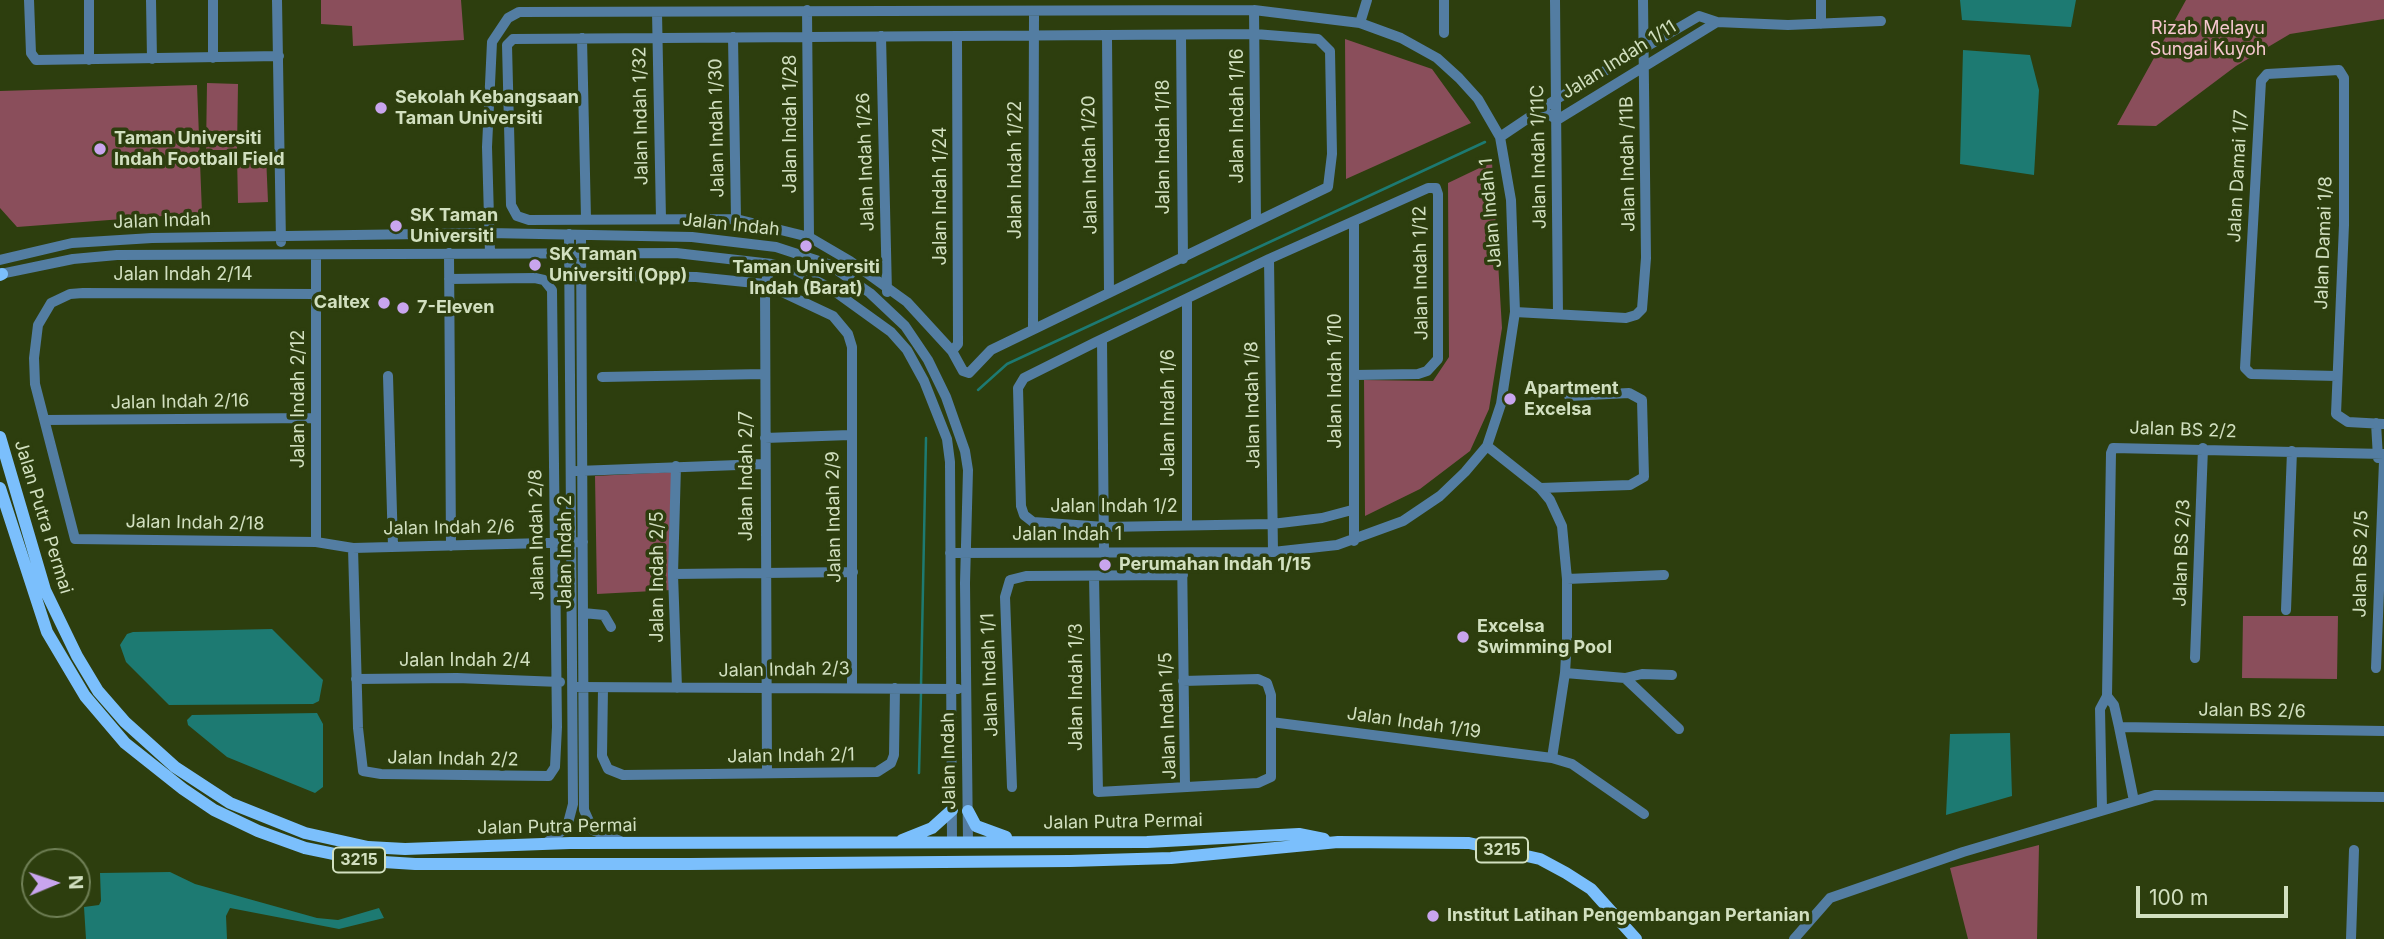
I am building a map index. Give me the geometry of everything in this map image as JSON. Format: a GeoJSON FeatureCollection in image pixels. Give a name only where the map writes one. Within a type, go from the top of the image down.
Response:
{"type":"FeatureCollection","features":[{"type":"Feature","properties":{"kind":"main road","name":"Jalan Putra Permai"},"geometry":{"type":"LineString","coordinates":[[0,437],[45,590],[64,632],[98,691],[134,731],[175,767],[230,803],[305,833],[345,843],[405,849],[545,844],[960,845],[1023,841],[1147,842],[1299,834],[1338,842]]}},
{"type":"Feature","properties":{"kind":"main road","name":"Jalan Putra Permai"},"geometry":{"type":"LineString","coordinates":[[0,488],[16,544],[47,632],[85,696],[125,743],[214,810],[258,831],[338,857],[415,864],[1019,862],[1171,858],[1338,842],[1469,843],[1540,859],[1591,889],[1636,939]]}},
{"type":"Feature","properties":{"kind":"main road"},"geometry":{"type":"LineString","coordinates":[[888,844],[932,828],[952,810]]}},
{"type":"Feature","properties":{"kind":"main road"},"geometry":{"type":"LineString","coordinates":[[968,811],[976,826],[982,830],[1023,841]]}},
{"type":"Feature","properties":{"kind":"main road"},"geometry":{"type":"LineString","coordinates":[[911,861],[918,857],[952,856],[960,845],[1003,854],[1019,862]]}},
{"type":"Feature","properties":{"kind":"street"},"geometry":{"type":"LineString","coordinates":[[29,0],[32,58],[41,61],[279,56]]}},
{"type":"Feature","properties":{"kind":"street"},"geometry":{"type":"LineString","coordinates":[[89,0],[89,60]]}},
{"type":"Feature","properties":{"kind":"street"},"geometry":{"type":"LineString","coordinates":[[152,0],[152,59]]}},
{"type":"Feature","properties":{"kind":"street"},"geometry":{"type":"LineString","coordinates":[[213,0],[213,58]]}},
{"type":"Feature","properties":{"kind":"street"},"geometry":{"type":"LineString","coordinates":[[277,0],[281,255]]}},
{"type":"Feature","properties":{"kind":"street"},"geometry":{"type":"LineString","coordinates":[[1360,23],[1367,0]]}},
{"type":"Feature","properties":{"kind":"street"},"geometry":{"type":"LineString","coordinates":[[1444,0],[1444,33]]}},
{"type":"Feature","properties":{"kind":"street","name":"Jalan Indah 1/11C"},"geometry":{"type":"LineString","coordinates":[[1555,0],[1558,314]]}},
{"type":"Feature","properties":{"kind":"street","name":"Jalan Indah /11B"},"geometry":{"type":"LineString","coordinates":[[1558,314],[1626,318],[1636,316],[1644,301],[1643,0]]}},
{"type":"Feature","properties":{"kind":"street"},"geometry":{"type":"LineString","coordinates":[[1821,0],[1821,24]]}},
{"type":"Feature","properties":{"kind":"street","name":"Jalan Indah 1"},"geometry":{"type":"LineString","coordinates":[[490,253],[487,147],[492,42],[508,18],[520,12],[657,12],[904,5],[1034,12],[1147,6],[1254,10],[1360,23],[1401,38],[1437,58],[1478,99],[1500,137],[1511,200],[1515,312],[1501,404],[1487,446],[1440,496],[1403,521],[1354,541],[1273,552],[950,553]]}},
{"type":"Feature","properties":{"kind":"street","name":"Jalan Indah 1/28"},"geometry":{"type":"LineString","coordinates":[[807,9],[808,237]]}},
{"type":"Feature","properties":{"kind":"street","name":"Jalan Indah 1/16"},"geometry":{"type":"LineString","coordinates":[[1254,10],[1256,221]]}},
{"type":"Feature","properties":{"kind":"street","name":"Jalan Indah 1/32"},"geometry":{"type":"LineString","coordinates":[[657,12],[661,219]]}},
{"type":"Feature","properties":{"kind":"street","name":"Jalan Indah 1/22"},"geometry":{"type":"LineString","coordinates":[[1033,328],[1034,12]]}},
{"type":"Feature","properties":{"kind":"street","name":"Jalan Indah 1/11"},"geometry":{"type":"LineString","coordinates":[[1500,137],[1541,108],[1699,16],[1717,22],[1821,24],[1881,21]]}},
{"type":"Feature","properties":{"kind":"street","name":"Jalan Indah 1/11"},"geometry":{"type":"LineString","coordinates":[[1541,108],[1558,120],[1717,22]]}},
{"type":"Feature","properties":{"kind":"street"},"geometry":{"type":"LineString","coordinates":[[1255,34],[1318,39],[1327,45],[1331,56],[1332,174],[1328,187],[1183,259],[1033,328],[991,350],[969,373],[963,371],[952,351],[907,302],[888,287],[808,237],[736,219],[523,219],[513,212],[507,45],[513,39],[881,36],[1107,37],[1255,34]]}},
{"type":"Feature","properties":{"kind":"street","name":"Jalan Indah 1/26"},"geometry":{"type":"LineString","coordinates":[[875,320],[884,304],[888,287],[881,36]]}},
{"type":"Feature","properties":{"kind":"street","name":"Jalan Indah 1/24"},"geometry":{"type":"LineString","coordinates":[[952,351],[958,344],[957,36]]}},
{"type":"Feature","properties":{"kind":"street","name":"Jalan Indah 1/18"},"geometry":{"type":"LineString","coordinates":[[1181,36],[1183,259]]}},
{"type":"Feature","properties":{"kind":"street","name":"Jalan Indah 1/30"},"geometry":{"type":"LineString","coordinates":[[733,37],[736,219]]}},
{"type":"Feature","properties":{"kind":"street","name":"Jalan Indah 1/20"},"geometry":{"type":"LineString","coordinates":[[1107,37],[1109,293]]}},
{"type":"Feature","properties":{"kind":"street"},"geometry":{"type":"LineString","coordinates":[[582,38],[586,219]]}},
{"type":"Feature","properties":{"kind":"street","name":"Jalan Damai 1/7"},"geometry":{"type":"LineString","coordinates":[[2337,376],[2251,374],[2246,371],[2245,358],[2261,81],[2267,74],[2339,70],[2342,73]]}},
{"type":"Feature","properties":{"kind":"street","name":"Jalan Damai 1/8"},"geometry":{"type":"LineString","coordinates":[[2342,73],[2345,83],[2344,225],[2336,414],[2348,422],[2380,424]]}},
{"type":"Feature","properties":{"kind":"street","name":"Jalan Indah 1/12"},"geometry":{"type":"LineString","coordinates":[[1354,222],[1428,188],[1436,188],[1438,359],[1427,371],[1418,374],[1354,375]]}},
{"type":"Feature","properties":{"kind":"street"},"geometry":{"type":"LineString","coordinates":[[1104,553],[1102,339],[1187,301],[1269,259],[1354,222]]}},
{"type":"Feature","properties":{"kind":"street","name":"Jalan Indah 1/10"},"geometry":{"type":"LineString","coordinates":[[1354,222],[1354,541]]}},
{"type":"Feature","properties":{"kind":"street","name":"Jalan Indah"},"geometry":{"type":"LineString","coordinates":[[0,260],[72,243],[152,238],[363,237],[489,233],[692,237],[776,247],[828,264],[884,304],[905,326],[928,360],[958,430],[968,470],[965,689],[968,811],[960,845]]}},
{"type":"Feature","properties":{"kind":"street","name":"Jalan Indah 2"},"geometry":{"type":"LineString","coordinates":[[545,844],[561,833],[571,820],[569,234]]}},
{"type":"Feature","properties":{"kind":"street","name":"Jalan Indah 2"},"geometry":{"type":"LineString","coordinates":[[582,235],[584,810],[593,830],[627,844]]}},
{"type":"Feature","properties":{"kind":"street"},"geometry":{"type":"LineString","coordinates":[[363,237],[364,254]]}},
{"type":"Feature","properties":{"kind":"street"},"geometry":{"type":"LineString","coordinates":[[449,253],[451,546]]}},
{"type":"Feature","properties":{"kind":"street","name":"Jalan Indah"},"geometry":{"type":"LineString","coordinates":[[1,274],[96,256],[676,253],[772,264],[797,271],[830,288],[875,320],[907,350],[924,381],[947,439],[950,462],[952,810],[960,845]]}},
{"type":"Feature","properties":{"kind":"street","name":"Jalan Indah 2/12"},"geometry":{"type":"LineString","coordinates":[[316,255],[316,542]]}},
{"type":"Feature","properties":{"kind":"street","name":"Jalan Indah 1/8"},"geometry":{"type":"LineString","coordinates":[[1269,259],[1273,552]]}},
{"type":"Feature","properties":{"kind":"street","name":"Jalan Indah 2/7"},"geometry":{"type":"LineString","coordinates":[[767,773],[764,374],[765,284],[772,264]]}},
{"type":"Feature","properties":{"kind":"street"},"geometry":{"type":"LineString","coordinates":[[612,276],[696,278],[765,284]]}},
{"type":"Feature","properties":{"kind":"street","name":"Jalan Indah 2/8"},"geometry":{"type":"LineString","coordinates":[[449,279],[535,278],[548,283],[552,296],[557,727],[553,772]]}},
{"type":"Feature","properties":{"kind":"street","name":"Jalan Indah 2/9"},"geometry":{"type":"LineString","coordinates":[[765,284],[833,316],[848,334],[852,347],[852,687]]}},
{"type":"Feature","properties":{"kind":"street","name":"Jalan Indah 2/14"},"geometry":{"type":"LineString","coordinates":[[45,420],[35,384],[34,350],[38,325],[51,303],[70,294],[316,294]]}},
{"type":"Feature","properties":{"kind":"street","name":"Jalan Indah 1/6"},"geometry":{"type":"LineString","coordinates":[[1187,301],[1187,525]]}},
{"type":"Feature","properties":{"kind":"street"},"geometry":{"type":"LineString","coordinates":[[1515,312],[1558,314]]}},
{"type":"Feature","properties":{"kind":"street","name":"Jalan Indah 1/2"},"geometry":{"type":"LineString","coordinates":[[1102,339],[1031,374],[1018,388],[1021,506],[1024,516],[1042,525],[1105,527],[1272,524],[1322,518],[1352,510]]}},
{"type":"Feature","properties":{"kind":"street"},"geometry":{"type":"LineString","coordinates":[[602,377],[764,374]]}},
{"type":"Feature","properties":{"kind":"street"},"geometry":{"type":"LineString","coordinates":[[388,376],[393,547]]}},
{"type":"Feature","properties":{"kind":"street"},"geometry":{"type":"LineString","coordinates":[[1540,488],[1630,485],[1644,477],[1644,406],[1638,396],[1629,393],[1569,396]]}},
{"type":"Feature","properties":{"kind":"street","name":"Jalan Indah 2/16"},"geometry":{"type":"LineString","coordinates":[[45,420],[315,418]]}},
{"type":"Feature","properties":{"kind":"street","name":"Jalan Indah 2/18"},"geometry":{"type":"LineString","coordinates":[[45,420],[75,540],[316,542]]}},
{"type":"Feature","properties":{"kind":"street","name":"Jalan BS 2/5"},"geometry":{"type":"LineString","coordinates":[[2376,668],[2380,424]]}},
{"type":"Feature","properties":{"kind":"street"},"geometry":{"type":"LineString","coordinates":[[765,438],[850,435]]}},
{"type":"Feature","properties":{"kind":"street"},"geometry":{"type":"LineString","coordinates":[[1487,446],[1540,488],[1550,500],[1562,526],[1567,579],[1565,673],[1552,758]]}},
{"type":"Feature","properties":{"kind":"street","name":"Jalan BS 2/2"},"geometry":{"type":"LineString","coordinates":[[2107,696],[2111,450],[2119,446],[2203,448],[2292,451],[2381,459]]}},
{"type":"Feature","properties":{"kind":"street","name":"Jalan BS 2/3"},"geometry":{"type":"LineString","coordinates":[[2195,658],[2203,448]]}},
{"type":"Feature","properties":{"kind":"street"},"geometry":{"type":"LineString","coordinates":[[2286,610],[2292,451]]}},
{"type":"Feature","properties":{"kind":"street"},"geometry":{"type":"LineString","coordinates":[[571,471],[765,464]]}},
{"type":"Feature","properties":{"kind":"street","name":"Jalan Indah 2/5"},"geometry":{"type":"LineString","coordinates":[[676,466],[673,574],[677,688]]}},
{"type":"Feature","properties":{"kind":"street"},"geometry":{"type":"LineString","coordinates":[[1550,500],[1583,486]]}},
{"type":"Feature","properties":{"kind":"street","name":"Jalan Indah 2/6"},"geometry":{"type":"LineString","coordinates":[[316,542],[353,548],[583,542]]}},
{"type":"Feature","properties":{"kind":"street"},"geometry":{"type":"LineString","coordinates":[[353,548],[356,679]]}},
{"type":"Feature","properties":{"kind":"street","name":"Jalan Indah 1/5"},"geometry":{"type":"LineString","coordinates":[[1182,553],[1185,787],[1263,783],[1271,776],[1272,770],[1271,723]]}},
{"type":"Feature","properties":{"kind":"street"},"geometry":{"type":"LineString","coordinates":[[673,574],[853,572]]}},
{"type":"Feature","properties":{"kind":"street"},"geometry":{"type":"LineString","coordinates":[[1094,576],[1183,575]]}},
{"type":"Feature","properties":{"kind":"street"},"geometry":{"type":"LineString","coordinates":[[1567,579],[1664,575]]}},
{"type":"Feature","properties":{"kind":"street","name":"Jalan Indah 1/1"},"geometry":{"type":"LineString","coordinates":[[1012,787],[1006,587],[1010,580],[1026,576],[1094,576]]}},
{"type":"Feature","properties":{"kind":"street","name":"Jalan Indah 1/3"},"geometry":{"type":"LineString","coordinates":[[1094,576],[1095,789],[1101,793],[1185,787]]}},
{"type":"Feature","properties":{"kind":"street"},"geometry":{"type":"LineString","coordinates":[[583,613],[604,615],[611,627]]}},
{"type":"Feature","properties":{"kind":"street"},"geometry":{"type":"LineString","coordinates":[[1565,673],[1625,678],[1642,674],[1672,675]]}},
{"type":"Feature","properties":{"kind":"street"},"geometry":{"type":"LineString","coordinates":[[1625,678],[1679,729]]}},
{"type":"Feature","properties":{"kind":"street","name":"Jalan Indah 2/4"},"geometry":{"type":"LineString","coordinates":[[356,679],[555,680],[584,687]]}},
{"type":"Feature","properties":{"kind":"street","name":"Jalan Indah 2/2"},"geometry":{"type":"LineString","coordinates":[[356,679],[360,760],[363,771],[381,775],[542,778],[553,772]]}},
{"type":"Feature","properties":{"kind":"street"},"geometry":{"type":"LineString","coordinates":[[1183,681],[1262,680],[1269,687],[1271,695],[1271,723]]}},
{"type":"Feature","properties":{"kind":"street","name":"Jalan Indah 2/3"},"geometry":{"type":"LineString","coordinates":[[584,687],[965,689]]}},
{"type":"Feature","properties":{"kind":"street","name":"Jalan Indah 2/1"},"geometry":{"type":"LineString","coordinates":[[603,688],[602,755],[604,764],[613,773],[848,773],[885,769],[894,755],[895,688]]}},
{"type":"Feature","properties":{"kind":"street"},"geometry":{"type":"LineString","coordinates":[[2102,809],[2100,709],[2107,696],[2113,705],[2119,727],[2134,801]]}},
{"type":"Feature","properties":{"kind":"street","name":"Jalan Indah 1/19"},"geometry":{"type":"LineString","coordinates":[[1271,723],[1552,758],[1572,764],[1644,814]]}},
{"type":"Feature","properties":{"kind":"street","name":"Jalan BS 2/6"},"geometry":{"type":"LineString","coordinates":[[2119,727],[2384,731]]}},
{"type":"Feature","properties":{"kind":"street"},"geometry":{"type":"LineString","coordinates":[[1794,939],[1830,898],[2102,809],[2162,794],[2384,797]]}},
{"type":"Feature","properties":{"kind":"street"},"geometry":{"type":"LineString","coordinates":[[2351,939],[2354,850]]}},
{"type":"Feature","properties":{"kind":"green space"},"geometry":{"type":"Polygon","coordinates":[[[321,0],[461,0],[464,40],[353,46],[352,26],[321,24],[321,0]]]}},
{"type":"Feature","properties":{"kind":"green space","name":"Rizab Melayu Sungai Kuyoh"},"geometry":{"type":"Polygon","coordinates":[[[2186,0],[2384,0],[2384,19],[2290,34],[2236,66],[2156,126],[2117,125],[2186,0]]]}},
{"type":"Feature","properties":{"kind":"green space"},"geometry":{"type":"Polygon","coordinates":[[[1345,39],[1432,69],[1471,123],[1346,179],[1345,39]]]}},
{"type":"Feature","properties":{"kind":"green space"},"geometry":{"type":"Polygon","coordinates":[[[207,83],[238,84],[237,150],[206,150],[207,83]]]}},
{"type":"Feature","properties":{"kind":"green space","name":"Taman Universiti Indah Football Field"},"geometry":{"type":"Polygon","coordinates":[[[197,85],[202,213],[17,227],[0,208],[0,91],[197,85]]]}},
{"type":"Feature","properties":{"kind":"green space"},"geometry":{"type":"Polygon","coordinates":[[[266,155],[268,202],[238,203],[237,156],[266,155]]]}},
{"type":"Feature","properties":{"kind":"green space"},"geometry":{"type":"Polygon","coordinates":[[[1492,162],[1502,328],[1489,409],[1470,451],[1420,489],[1365,516],[1364,380],[1433,381],[1449,357],[1448,183],[1492,162]]]}},
{"type":"Feature","properties":{"kind":"green space"},"geometry":{"type":"Polygon","coordinates":[[[672,472],[672,590],[597,594],[595,476],[672,472]]]}},
{"type":"Feature","properties":{"kind":"green space"},"geometry":{"type":"Polygon","coordinates":[[[2243,616],[2338,616],[2337,679],[2242,678],[2243,616]]]}},
{"type":"Feature","properties":{"kind":"green space"},"geometry":{"type":"Polygon","coordinates":[[[2039,845],[2037,939],[1968,939],[1950,868],[2039,845]]]}},
{"type":"Feature","properties":{"kind":"water"},"geometry":{"type":"Polygon","coordinates":[[[1960,0],[2076,0],[2071,27],[1962,20],[1960,0]]]}},
{"type":"Feature","properties":{"kind":"water"},"geometry":{"type":"Polygon","coordinates":[[[1963,50],[2030,55],[2039,90],[2034,175],[1960,164],[1963,50]]]}},
{"type":"Feature","properties":{"kind":"water"},"geometry":{"type":"Polygon","coordinates":[[[272,629],[323,680],[319,701],[313,704],[169,705],[126,662],[120,645],[127,634],[133,632],[272,629]]]}},
{"type":"Feature","properties":{"kind":"water"},"geometry":{"type":"Polygon","coordinates":[[[317,713],[323,724],[323,787],[315,793],[227,757],[188,725],[187,720],[192,715],[317,713]]]}},
{"type":"Feature","properties":{"kind":"water"},"geometry":{"type":"Polygon","coordinates":[[[2010,733],[2012,796],[1946,815],[1950,734],[2010,733]]]}},
{"type":"Feature","properties":{"kind":"water"},"geometry":{"type":"Polygon","coordinates":[[[170,872],[195,884],[317,918],[338,920],[379,908],[384,918],[339,929],[230,908],[226,916],[227,939],[86,939],[85,918],[91,918],[91,906],[99,905],[101,901],[100,873],[170,872]]]}},
{"type":"Feature","properties":{"kind":"waterway"},"geometry":{"type":"LineString","coordinates":[[978,390],[1007,364],[1485,142]]}},
{"type":"Feature","properties":{"kind":"waterway"},"geometry":{"type":"LineString","coordinates":[[921,686],[926,438]]}},
{"type":"Feature","properties":{"kind":"waterway"},"geometry":{"type":"LineString","coordinates":[[919,773],[921,693]]}},
{"type":"Feature","properties":{"kind":"place","name":"Sekolah Kebangsaan Taman Universiti"},"geometry":{"type":"Point","coordinates":[381,108]}},
{"type":"Feature","properties":{"kind":"place","name":"Taman Universiti Indah Football Field"},"geometry":{"type":"Point","coordinates":[100,149]}},
{"type":"Feature","properties":{"kind":"place","name":"SK Taman Universiti"},"geometry":{"type":"Point","coordinates":[396,226]}},
{"type":"Feature","properties":{"kind":"place","name":"Taman Universiti Indah (Barat)"},"geometry":{"type":"Point","coordinates":[806,246]}},
{"type":"Feature","properties":{"kind":"place","name":"SK Taman Universiti (Opp)"},"geometry":{"type":"Point","coordinates":[535,265]}},
{"type":"Feature","properties":{"kind":"place","name":"Caltex"},"geometry":{"type":"Point","coordinates":[384,303]}},
{"type":"Feature","properties":{"kind":"place","name":"7-Eleven"},"geometry":{"type":"Point","coordinates":[403,308]}},
{"type":"Feature","properties":{"kind":"place","name":"Apartment Excelsa"},"geometry":{"type":"Point","coordinates":[1510,399]}},
{"type":"Feature","properties":{"kind":"place","name":"Perumahan Indah 1/15"},"geometry":{"type":"Point","coordinates":[1105,565]}},
{"type":"Feature","properties":{"kind":"place","name":"Excelsa Swimming Pool"},"geometry":{"type":"Point","coordinates":[1463,637]}},
{"type":"Feature","properties":{"kind":"place","name":"Institut Latihan Pengembangan Pertanian"},"geometry":{"type":"Point","coordinates":[1433,916]}}]}
